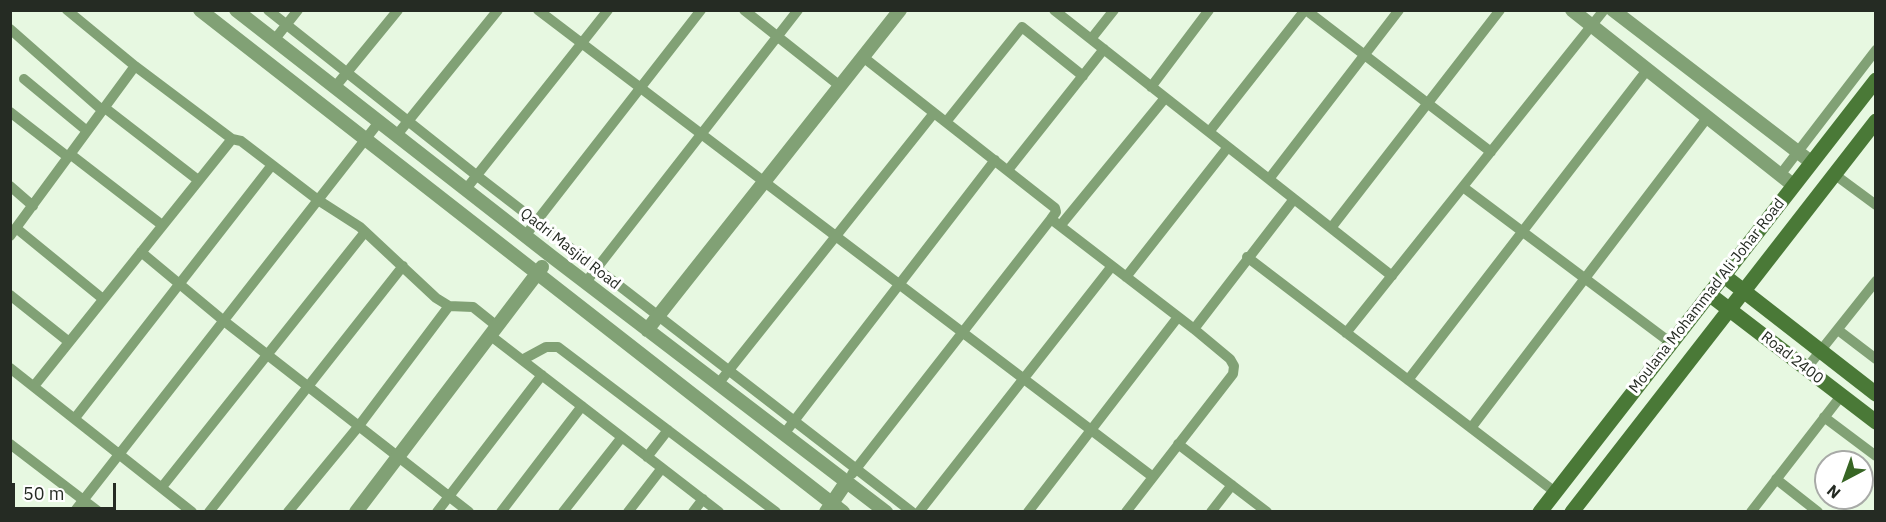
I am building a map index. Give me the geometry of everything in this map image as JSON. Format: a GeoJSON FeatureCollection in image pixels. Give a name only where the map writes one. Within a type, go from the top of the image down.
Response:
{"type":"FeatureCollection","features":[{"type":"Feature","properties":{"kind":"main road","name":"Moulana Mohammad Ali Johar Road"},"geometry":{"type":"LineString","coordinates":[[1540,512],[1875,80]]}},
{"type":"Feature","properties":{"kind":"main road","name":"Moulana Mohammad Ali Johar Road"},"geometry":{"type":"LineString","coordinates":[[1572,512],[1875,121]]}},
{"type":"Feature","properties":{"kind":"main road","name":"Road 2400"},"geometry":{"type":"LineString","coordinates":[[1723,275],[1875,394]]}},
{"type":"Feature","properties":{"kind":"main road","name":"Road 2400"},"geometry":{"type":"LineString","coordinates":[[1709,294],[1875,423]]}},
{"type":"Feature","properties":{"kind":"street"},"geometry":{"type":"LineString","coordinates":[[67,10],[135,66],[232,139],[241,141],[318,200],[365,232],[435,298],[449,306],[469,305],[522,360],[719,512]]}},
{"type":"Feature","properties":{"kind":"street"},"geometry":{"type":"LineString","coordinates":[[200,10],[538,273],[833,509],[855,468],[961,332],[1165,98]]}},
{"type":"Feature","properties":{"kind":"street","name":"Qadri Masjid Road"},"geometry":{"type":"LineString","coordinates":[[236,10],[525,236],[886,512]]}},
{"type":"Feature","properties":{"kind":"street"},"geometry":{"type":"LineString","coordinates":[[268,10],[408,122],[912,512]]}},
{"type":"Feature","properties":{"kind":"street"},"geometry":{"type":"LineString","coordinates":[[274,39],[298,10]]}},
{"type":"Feature","properties":{"kind":"street"},"geometry":{"type":"LineString","coordinates":[[335,87],[398,10]]}},
{"type":"Feature","properties":{"kind":"street"},"geometry":{"type":"LineString","coordinates":[[396,136],[498,10]]}},
{"type":"Feature","properties":{"kind":"street"},"geometry":{"type":"LineString","coordinates":[[538,10],[1153,477]]}},
{"type":"Feature","properties":{"kind":"street"},"geometry":{"type":"LineString","coordinates":[[466,189],[608,10]]}},
{"type":"Feature","properties":{"kind":"street"},"geometry":{"type":"LineString","coordinates":[[525,236],[701,10]]}},
{"type":"Feature","properties":{"kind":"street"},"geometry":{"type":"LineString","coordinates":[[744,10],[840,86]]}},
{"type":"Feature","properties":{"kind":"street"},"geometry":{"type":"LineString","coordinates":[[586,282],[798,10]]}},
{"type":"Feature","properties":{"kind":"street"},"geometry":{"type":"LineString","coordinates":[[647,330],[900,10]]}},
{"type":"Feature","properties":{"kind":"street"},"geometry":{"type":"LineString","coordinates":[[1054,10],[1392,276]]}},
{"type":"Feature","properties":{"kind":"street"},"geometry":{"type":"LineString","coordinates":[[1091,39],[1114,10]]}},
{"type":"Feature","properties":{"kind":"street"},"geometry":{"type":"LineString","coordinates":[[1151,87],[1209,10]]}},
{"type":"Feature","properties":{"kind":"street"},"geometry":{"type":"LineString","coordinates":[[1209,132],[1306,10],[1491,152]]}},
{"type":"Feature","properties":{"kind":"street"},"geometry":{"type":"LineString","coordinates":[[1269,179],[1399,10]]}},
{"type":"Feature","properties":{"kind":"street"},"geometry":{"type":"LineString","coordinates":[[1330,228],[1430,103],[1500,10]]}},
{"type":"Feature","properties":{"kind":"street"},"geometry":{"type":"LineString","coordinates":[[1572,10],[1793,185]]}},
{"type":"Feature","properties":{"kind":"street"},"geometry":{"type":"LineString","coordinates":[[1346,333],[1605,10]]}},
{"type":"Feature","properties":{"kind":"street"},"geometry":{"type":"LineString","coordinates":[[1613,10],[1811,162]]}},
{"type":"Feature","properties":{"kind":"street"},"geometry":{"type":"LineString","coordinates":[[946,122],[1022,27],[1083,76]]}},
{"type":"Feature","properties":{"kind":"street"},"geometry":{"type":"LineString","coordinates":[[10,29],[103,109],[198,180]]}},
{"type":"Feature","properties":{"kind":"street"},"geometry":{"type":"LineString","coordinates":[[1008,170],[1104,49]]}},
{"type":"Feature","properties":{"kind":"street"},"geometry":{"type":"LineString","coordinates":[[1780,175],[1875,50]]}},
{"type":"Feature","properties":{"kind":"street"},"geometry":{"type":"LineString","coordinates":[[863,57],[1054,208],[1055,223]]}},
{"type":"Feature","properties":{"kind":"street"},"geometry":{"type":"LineString","coordinates":[[103,299],[13,232],[135,66]]}},
{"type":"Feature","properties":{"kind":"street"},"geometry":{"type":"LineString","coordinates":[[1408,380],[1647,70]]}},
{"type":"Feature","properties":{"kind":"street"},"geometry":{"type":"LineString","coordinates":[[24,79],[87,131]]}},
{"type":"Feature","properties":{"kind":"street"},"geometry":{"type":"LineString","coordinates":[[10,112],[162,225]]}},
{"type":"Feature","properties":{"kind":"street"},"geometry":{"type":"LineString","coordinates":[[718,384],[934,113]]}},
{"type":"Feature","properties":{"kind":"street"},"geometry":{"type":"LineString","coordinates":[[1471,428],[1707,118]]}},
{"type":"Feature","properties":{"kind":"street"},"geometry":{"type":"LineString","coordinates":[[74,512],[379,122]]}},
{"type":"Feature","properties":{"kind":"street"},"geometry":{"type":"LineString","coordinates":[[34,386],[232,139]]}},
{"type":"Feature","properties":{"kind":"street"},"geometry":{"type":"LineString","coordinates":[[1126,277],[1228,147]]}},
{"type":"Feature","properties":{"kind":"street"},"geometry":{"type":"LineString","coordinates":[[784,434],[995,160]]}},
{"type":"Feature","properties":{"kind":"street"},"geometry":{"type":"LineString","coordinates":[[75,418],[272,165]]}},
{"type":"Feature","properties":{"kind":"street"},"geometry":{"type":"LineString","coordinates":[[1834,174],[1875,205]]}},
{"type":"Feature","properties":{"kind":"street"},"geometry":{"type":"LineString","coordinates":[[10,186],[33,206]]}},
{"type":"Feature","properties":{"kind":"street"},"geometry":{"type":"LineString","coordinates":[[1463,187],[1671,343]]}},
{"type":"Feature","properties":{"kind":"street"},"geometry":{"type":"LineString","coordinates":[[1194,329],[1247,257],[1294,199]]}},
{"type":"Feature","properties":{"kind":"street"},"geometry":{"type":"LineString","coordinates":[[1055,223],[1178,316],[1230,359],[1234,366],[1233,374],[1126,512]]}},
{"type":"Feature","properties":{"kind":"street"},"geometry":{"type":"LineString","coordinates":[[162,487],[365,232]]}},
{"type":"Feature","properties":{"kind":"street"},"geometry":{"type":"LineString","coordinates":[[141,252],[307,387],[469,512]]}},
{"type":"Feature","properties":{"kind":"street"},"geometry":{"type":"LineString","coordinates":[[356,512],[551,256]]}},
{"type":"Feature","properties":{"kind":"street"},"geometry":{"type":"LineString","coordinates":[[1247,257],[1555,492]]}},
{"type":"Feature","properties":{"kind":"street"},"geometry":{"type":"LineString","coordinates":[[209,512],[403,266]]}},
{"type":"Feature","properties":{"kind":"street"},"geometry":{"type":"LineString","coordinates":[[919,512],[1112,266]]}},
{"type":"Feature","properties":{"kind":"street"},"geometry":{"type":"LineString","coordinates":[[1806,369],[1875,281]]}},
{"type":"Feature","properties":{"kind":"street"},"geometry":{"type":"LineString","coordinates":[[10,295],[69,342]]}},
{"type":"Feature","properties":{"kind":"street"},"geometry":{"type":"LineString","coordinates":[[288,512],[358,427],[449,306]]}},
{"type":"Feature","properties":{"kind":"street"},"geometry":{"type":"LineString","coordinates":[[1028,512],[1178,316]]}},
{"type":"Feature","properties":{"kind":"street"},"geometry":{"type":"LineString","coordinates":[[1838,330],[1875,359]]}},
{"type":"Feature","properties":{"kind":"street"},"geometry":{"type":"LineString","coordinates":[[522,360],[546,347],[558,347],[776,512]]}},
{"type":"Feature","properties":{"kind":"street"},"geometry":{"type":"LineString","coordinates":[[10,368],[192,512]]}},
{"type":"Feature","properties":{"kind":"street"},"geometry":{"type":"LineString","coordinates":[[437,512],[542,375]]}},
{"type":"Feature","properties":{"kind":"street"},"geometry":{"type":"LineString","coordinates":[[1751,512],[1841,396]]}},
{"type":"Feature","properties":{"kind":"street"},"geometry":{"type":"LineString","coordinates":[[501,512],[582,406]]}},
{"type":"Feature","properties":{"kind":"street"},"geometry":{"type":"LineString","coordinates":[[1824,417],[1875,456]]}},
{"type":"Feature","properties":{"kind":"street"},"geometry":{"type":"LineString","coordinates":[[647,456],[668,430]]}},
{"type":"Feature","properties":{"kind":"street"},"geometry":{"type":"LineString","coordinates":[[563,512],[622,437]]}},
{"type":"Feature","properties":{"kind":"street"},"geometry":{"type":"LineString","coordinates":[[10,444],[99,512]]}},
{"type":"Feature","properties":{"kind":"street"},"geometry":{"type":"LineString","coordinates":[[1178,444],[1267,512]]}},
{"type":"Feature","properties":{"kind":"street"},"geometry":{"type":"LineString","coordinates":[[628,512],[662,468]]}},
{"type":"Feature","properties":{"kind":"street"},"geometry":{"type":"LineString","coordinates":[[1776,479],[1818,512]]}},
{"type":"Feature","properties":{"kind":"street"},"geometry":{"type":"LineString","coordinates":[[1211,512],[1232,485]]}},
{"type":"Feature","properties":{"kind":"street"},"geometry":{"type":"LineString","coordinates":[[693,512],[703,499]]}}]}
